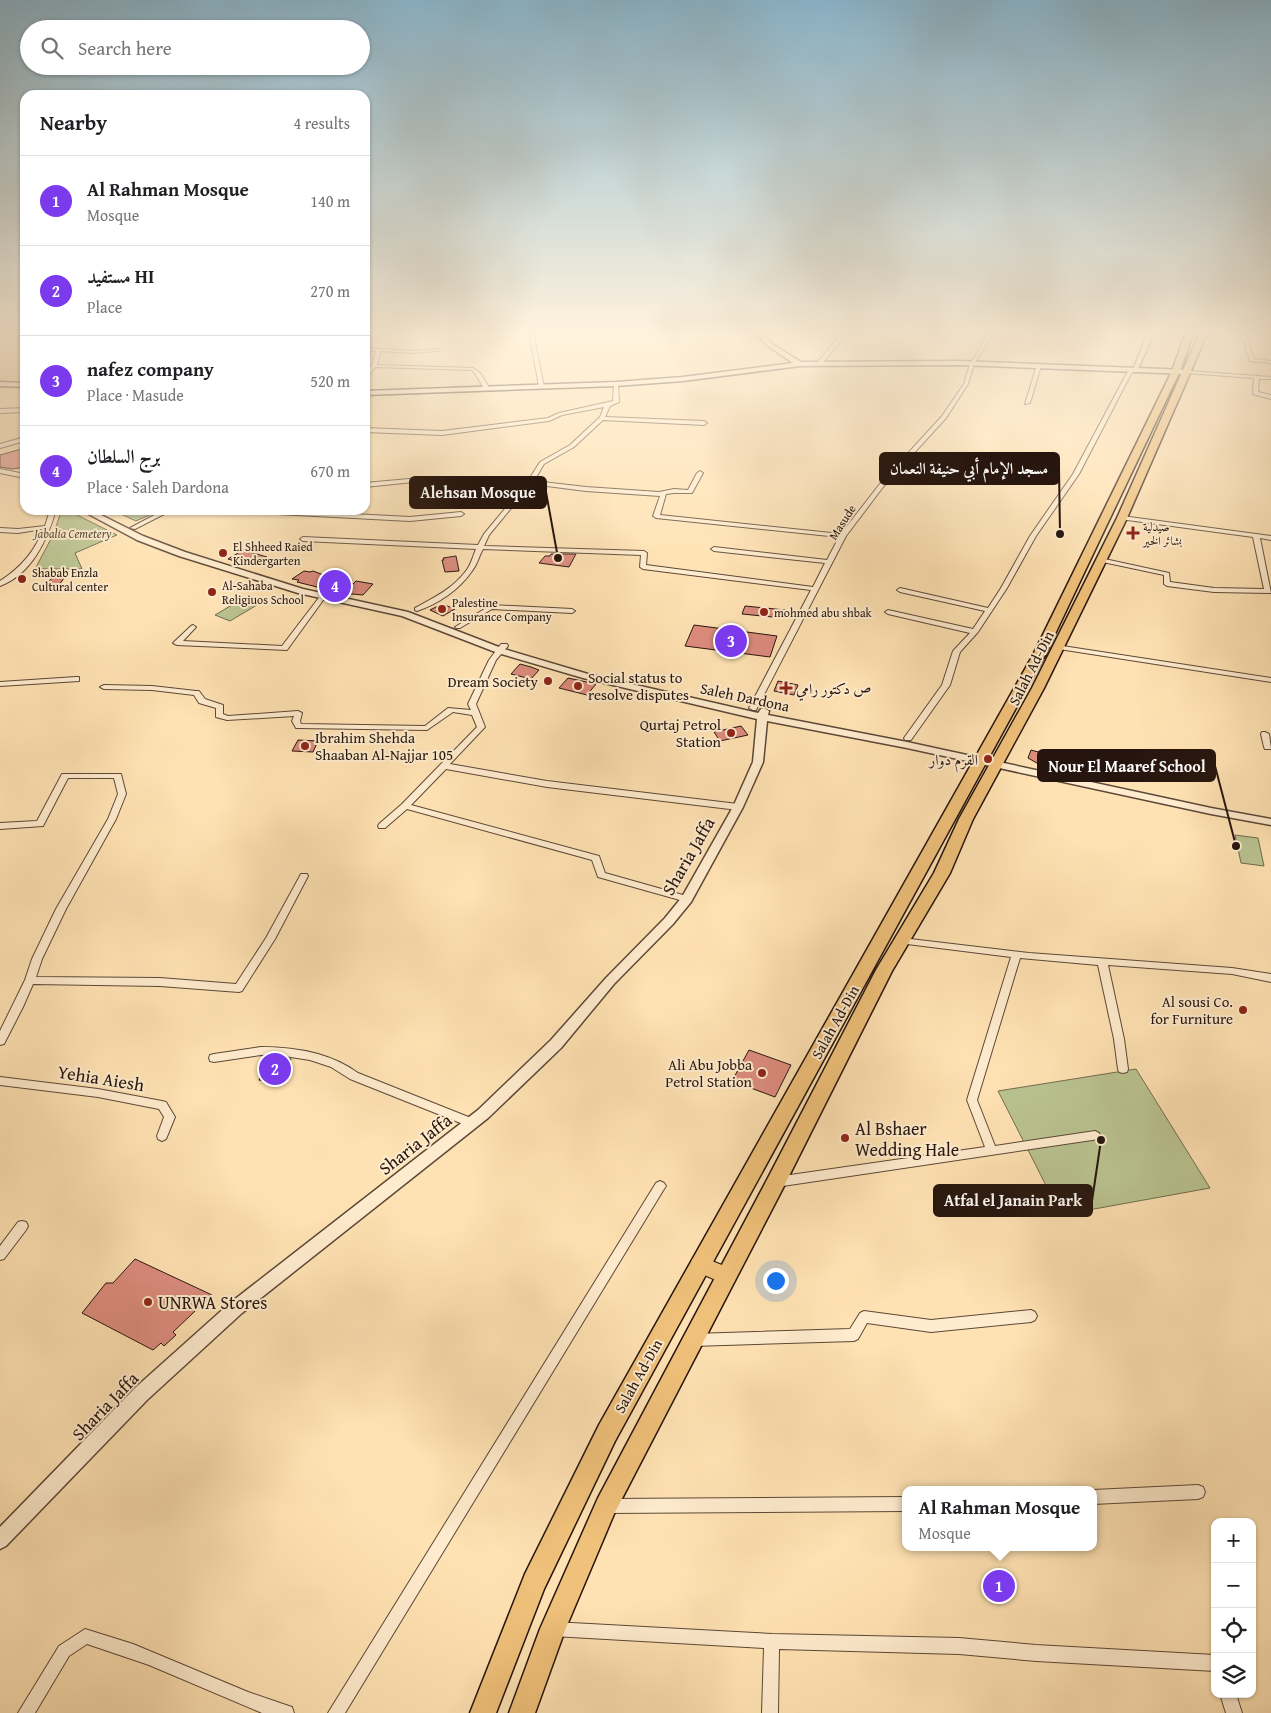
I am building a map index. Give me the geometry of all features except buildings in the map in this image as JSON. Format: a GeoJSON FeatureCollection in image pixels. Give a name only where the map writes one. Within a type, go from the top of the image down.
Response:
{"type":"FeatureCollection","features":[{"type":"Feature","properties":{"kind":"highway","name":"Salah Ad-Din"},"geometry":{"type":"LineString","coordinates":[[522,1713],[553,1629],[606,1506],[776,1182],[884,970],[942,873],[990,761],[1039,655],[1161,412]]}},
{"type":"Feature","properties":{"kind":"highway","name":"Salah Ad-Din"},"geometry":{"type":"LineString","coordinates":[[483,1713],[534,1583],[607,1433],[700,1264],[990,761],[1058,648],[1122,518],[1168,412]]}},
{"type":"Feature","properties":{"kind":"main road"},"geometry":{"type":"LineString","coordinates":[[700,1264],[726,1276]]}},
{"type":"Feature","properties":{"kind":"street"},"geometry":{"type":"LineString","coordinates":[[370,430],[426,433],[450,432],[549,419],[571,412]]}},
{"type":"Feature","properties":{"kind":"street"},"geometry":{"type":"LineString","coordinates":[[417,609],[446,594],[459,582],[470,570],[480,547],[503,513],[530,482],[542,463],[572,446],[602,418],[605,412]]}},
{"type":"Feature","properties":{"kind":"street","name":"Masude"},"geometry":{"type":"LineString","coordinates":[[760,712],[815,589],[843,536],[881,486],[947,412]]}},
{"type":"Feature","properties":{"kind":"street"},"geometry":{"type":"LineString","coordinates":[[908,738],[946,685],[957,651],[975,632],[1004,588],[1033,536],[1076,474],[1109,412]]}},
{"type":"Feature","properties":{"kind":"street"},"geometry":{"type":"LineString","coordinates":[[602,418],[704,423]]}},
{"type":"Feature","properties":{"kind":"street"},"geometry":{"type":"LineString","coordinates":[[0,446],[20,440]]}},
{"type":"Feature","properties":{"kind":"street"},"geometry":{"type":"LineString","coordinates":[[0,471],[20,475]]}},
{"type":"Feature","properties":{"kind":"street"},"geometry":{"type":"LineString","coordinates":[[530,482],[586,489],[664,493],[674,491],[690,492],[700,473]]}},
{"type":"Feature","properties":{"kind":"street"},"geometry":{"type":"LineString","coordinates":[[370,485],[431,479]]}},
{"type":"Feature","properties":{"kind":"street"},"geometry":{"type":"LineString","coordinates":[[664,493],[656,516],[843,536]]}},
{"type":"Feature","properties":{"kind":"street"},"geometry":{"type":"LineString","coordinates":[[335,515],[410,519],[461,514]]}},
{"type":"Feature","properties":{"kind":"street"},"geometry":{"type":"LineString","coordinates":[[0,584],[24,568],[46,534],[52,515]]}},
{"type":"Feature","properties":{"kind":"street","name":"Saleh Dardona"},"geometry":{"type":"LineString","coordinates":[[94,515],[151,543],[282,586],[417,609],[535,662],[635,689],[908,738],[990,761],[1212,812],[1271,822]]}},
{"type":"Feature","properties":{"kind":"street","name":"Saleh Dardona"},"geometry":{"type":"LineString","coordinates":[[108,515],[157,539],[191,551],[325,594],[405,614],[502,648]]}},
{"type":"Feature","properties":{"kind":"street"},"geometry":{"type":"LineString","coordinates":[[133,528],[159,515]]}},
{"type":"Feature","properties":{"kind":"street"},"geometry":{"type":"LineString","coordinates":[[1122,518],[1271,538]]}},
{"type":"Feature","properties":{"kind":"street"},"geometry":{"type":"LineString","coordinates":[[0,530],[18,531],[48,528]]}},
{"type":"Feature","properties":{"kind":"street"},"geometry":{"type":"LineString","coordinates":[[1100,560],[1166,574],[1167,584],[1214,590],[1269,591],[1256,536]]}},
{"type":"Feature","properties":{"kind":"street"},"geometry":{"type":"LineString","coordinates":[[303,539],[644,553],[643,567],[815,589]]}},
{"type":"Feature","properties":{"kind":"street"},"geometry":{"type":"LineString","coordinates":[[714,549],[830,562]]}},
{"type":"Feature","properties":{"kind":"street"},"geometry":{"type":"LineString","coordinates":[[900,590],[989,610]]}},
{"type":"Feature","properties":{"kind":"street"},"geometry":{"type":"LineString","coordinates":[[193,627],[177,643],[284,648],[325,594]]}},
{"type":"Feature","properties":{"kind":"street"},"geometry":{"type":"LineString","coordinates":[[458,627],[491,607],[572,611]]}},
{"type":"Feature","properties":{"kind":"street"},"geometry":{"type":"LineString","coordinates":[[888,612],[975,632]]}},
{"type":"Feature","properties":{"kind":"street"},"geometry":{"type":"LineString","coordinates":[[382,826],[446,766],[481,727],[472,704],[493,660],[502,648]]}},
{"type":"Feature","properties":{"kind":"street"},"geometry":{"type":"LineString","coordinates":[[1058,648],[1271,680]]}},
{"type":"Feature","properties":{"kind":"street"},"geometry":{"type":"LineString","coordinates":[[0,684],[76,680]]}},
{"type":"Feature","properties":{"kind":"street"},"geometry":{"type":"LineString","coordinates":[[104,687],[152,688],[196,693],[202,701],[220,707],[219,715],[227,718],[298,713],[296,721],[299,726],[427,728],[451,710],[476,713]]}},
{"type":"Feature","properties":{"kind":"street","name":"Saleh Dardona"},"geometry":{"type":"LineString","coordinates":[[760,712],[907,745],[1271,815]]}},
{"type":"Feature","properties":{"kind":"street","name":"Sharia Jaffa"},"geometry":{"type":"LineString","coordinates":[[0,1540],[141,1394],[236,1308],[472,1123],[556,1044],[610,981],[669,921],[687,899],[738,806],[758,762],[760,712]]}},
{"type":"Feature","properties":{"kind":"street"},"geometry":{"type":"LineString","coordinates":[[1265,734],[1268,747],[1271,747]]}},
{"type":"Feature","properties":{"kind":"street"},"geometry":{"type":"LineString","coordinates":[[446,766],[547,784],[738,806]]}},
{"type":"Feature","properties":{"kind":"street"},"geometry":{"type":"LineString","coordinates":[[0,826],[40,824],[64,776],[118,776],[122,794],[112,819],[36,959],[30,980],[0,1041]]}},
{"type":"Feature","properties":{"kind":"street"},"geometry":{"type":"LineString","coordinates":[[405,806],[596,858],[601,874],[687,899]]}},
{"type":"Feature","properties":{"kind":"street"},"geometry":{"type":"LineString","coordinates":[[30,980],[160,982],[239,988],[270,939],[304,876]]}},
{"type":"Feature","properties":{"kind":"street"},"geometry":{"type":"LineString","coordinates":[[902,941],[1102,962],[1232,971],[1271,978]]}},
{"type":"Feature","properties":{"kind":"street"},"geometry":{"type":"LineString","coordinates":[[992,1151],[972,1100],[1017,954]]}},
{"type":"Feature","properties":{"kind":"street"},"geometry":{"type":"LineString","coordinates":[[1102,962],[1119,1039],[1123,1069]]}},
{"type":"Feature","properties":{"kind":"street"},"geometry":{"type":"LineString","coordinates":[[214,1058],[260,1051],[282,1052],[326,1061],[347,1069],[354,1076],[472,1123]]}},
{"type":"Feature","properties":{"kind":"street","name":"Yehia Aiesh"},"geometry":{"type":"LineString","coordinates":[[0,1081],[98,1094],[162,1105],[170,1116],[162,1136]]}},
{"type":"Feature","properties":{"kind":"street"},"geometry":{"type":"LineString","coordinates":[[776,1182],[1096,1136]]}},
{"type":"Feature","properties":{"kind":"street"},"geometry":{"type":"LineString","coordinates":[[336,1713],[660,1186]]}},
{"type":"Feature","properties":{"kind":"street"},"geometry":{"type":"LineString","coordinates":[[0,1255],[22,1226]]}},
{"type":"Feature","properties":{"kind":"street"},"geometry":{"type":"LineString","coordinates":[[693,1340],[854,1335],[864,1317],[931,1326],[1031,1316]]}},
{"type":"Feature","properties":{"kind":"street"},"geometry":{"type":"LineString","coordinates":[[1097,1497],[1198,1492]]}},
{"type":"Feature","properties":{"kind":"street"},"geometry":{"type":"LineString","coordinates":[[606,1506],[902,1504]]}},
{"type":"Feature","properties":{"kind":"street"},"geometry":{"type":"LineString","coordinates":[[553,1629],[772,1641],[959,1646],[1036,1653],[1211,1663]]}},
{"type":"Feature","properties":{"kind":"street"},"geometry":{"type":"LineString","coordinates":[[26,1713],[64,1650],[85,1636],[102,1640],[172,1667],[264,1708],[286,1713]]}},
{"type":"Feature","properties":{"kind":"street"},"geometry":{"type":"LineString","coordinates":[[770,1713],[772,1641]]}},
{"type":"Feature","properties":{"kind":"street"},"geometry":{"type":"LineString","coordinates":[[1229,1698],[1234,1713]]}},
{"type":"Feature","properties":{"kind":"green space","name":"Jabalia Cemetery"},"geometry":{"type":"Polygon","coordinates":[[[60,515],[77,515],[117,535],[75,553],[82,569],[35,569],[53,535],[60,515]]]}},
{"type":"Feature","properties":{"kind":"green space"},"geometry":{"type":"Polygon","coordinates":[[[123,515],[150,515],[136,521],[123,515]]]}},
{"type":"Feature","properties":{"kind":"green space"},"geometry":{"type":"Polygon","coordinates":[[[242,599],[257,605],[230,621],[215,615],[242,599]]]}},
{"type":"Feature","properties":{"kind":"green space"},"geometry":{"type":"Polygon","coordinates":[[[1235,835],[1258,838],[1264,866],[1241,863],[1235,835]]]}},
{"type":"Feature","properties":{"kind":"green space"},"geometry":{"type":"Polygon","coordinates":[[[1136,1069],[1210,1188],[1061,1215],[998,1091],[1136,1069]]]}},
{"type":"Feature","properties":{"kind":"place","name":"صيدلية بشائر الخير"},"geometry":{"type":"Point","coordinates":[1133,533]}},
{"type":"Feature","properties":{"kind":"place","name":"مسجد الإمام أبي حنيفة النعمان"},"geometry":{"type":"Point","coordinates":[1060,534]}},
{"type":"Feature","properties":{"kind":"place","name":"El Shheed Raied Kindergarten"},"geometry":{"type":"Point","coordinates":[223,553]}},
{"type":"Feature","properties":{"kind":"place","name":"Alehsan Mosque"},"geometry":{"type":"Point","coordinates":[558,558]}},
{"type":"Feature","properties":{"kind":"place","name":"Shabab Enzla Cultural center"},"geometry":{"type":"Point","coordinates":[22,579]}},
{"type":"Feature","properties":{"kind":"place","name":"برج السلطان"},"geometry":{"type":"Point","coordinates":[335,586]}},
{"type":"Feature","properties":{"kind":"place","name":"Al-Sahaba Religiuos School"},"geometry":{"type":"Point","coordinates":[212,592]}},
{"type":"Feature","properties":{"kind":"place","name":"Palestine Insurance Company"},"geometry":{"type":"Point","coordinates":[442,609]}},
{"type":"Feature","properties":{"kind":"place","name":"mohmed abu shbak"},"geometry":{"type":"Point","coordinates":[764,612]}},
{"type":"Feature","properties":{"kind":"place","name":"nafez company"},"geometry":{"type":"Point","coordinates":[731,641]}},
{"type":"Feature","properties":{"kind":"place","name":"Dream Society"},"geometry":{"type":"Point","coordinates":[548,681]}},
{"type":"Feature","properties":{"kind":"place","name":"Social status to resolve disputes"},"geometry":{"type":"Point","coordinates":[578,686]}},
{"type":"Feature","properties":{"kind":"place","name":"ص دكتور رامي"},"geometry":{"type":"Point","coordinates":[786,688]}},
{"type":"Feature","properties":{"kind":"place","name":"Qurtaj Petrol Station"},"geometry":{"type":"Point","coordinates":[731,733]}},
{"type":"Feature","properties":{"kind":"place","name":"Ibrahim Shehda Shaaban Al-Najjar 105"},"geometry":{"type":"Point","coordinates":[305,746]}},
{"type":"Feature","properties":{"kind":"place","name":"القرم دوار"},"geometry":{"type":"Point","coordinates":[988,759]}},
{"type":"Feature","properties":{"kind":"place","name":"Nour El Maaref School"},"geometry":{"type":"Point","coordinates":[1236,846]}},
{"type":"Feature","properties":{"kind":"place","name":"Al sousi Co. for Furniture"},"geometry":{"type":"Point","coordinates":[1243,1010]}},
{"type":"Feature","properties":{"kind":"place","name":"مستفيد HI"},"geometry":{"type":"Point","coordinates":[275,1069]}},
{"type":"Feature","properties":{"kind":"place","name":"Ali Abu Jobba Petrol Station"},"geometry":{"type":"Point","coordinates":[762,1073]}},
{"type":"Feature","properties":{"kind":"place","name":"Al Bshaer Wedding Hale"},"geometry":{"type":"Point","coordinates":[845,1138]}},
{"type":"Feature","properties":{"kind":"place","name":"Atfal el Janain Park"},"geometry":{"type":"Point","coordinates":[1101,1140]}},
{"type":"Feature","properties":{"kind":"place","name":"UNRWA Stores"},"geometry":{"type":"Point","coordinates":[148,1302]}},
{"type":"Feature","properties":{"kind":"place","name":"Al Rahman Mosque"},"geometry":{"type":"Point","coordinates":[999,1586]}}]}
